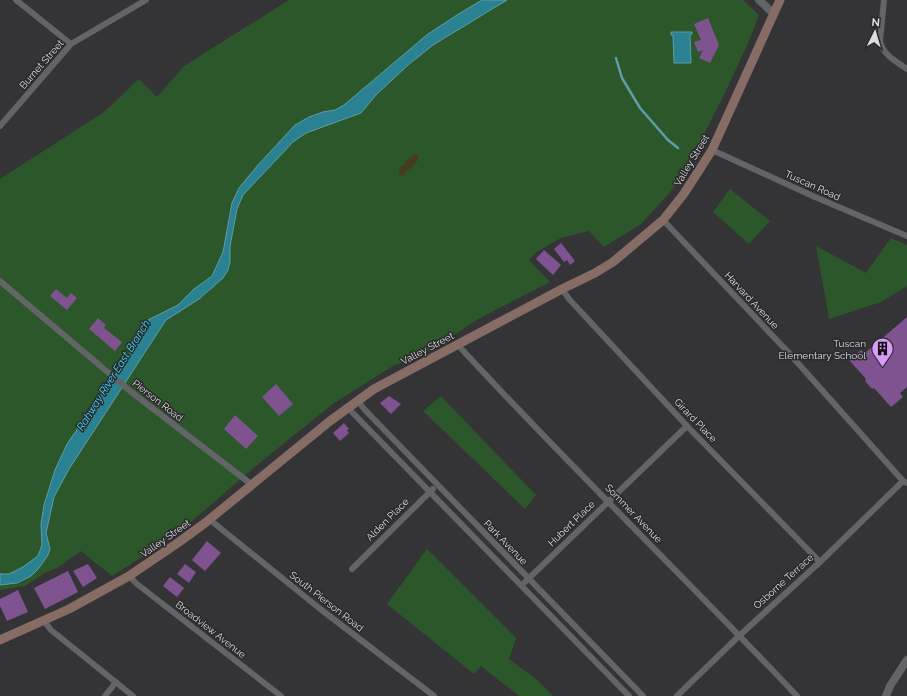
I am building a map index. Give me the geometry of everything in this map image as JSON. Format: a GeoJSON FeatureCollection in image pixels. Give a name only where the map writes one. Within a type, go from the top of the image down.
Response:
{"type":"FeatureCollection","features":[{"type":"Feature","properties":{"kind":"main road","name":"Valley Street"},"geometry":{"type":"LineString","coordinates":[[0,640],[44,621],[129,576],[209,520],[251,484],[357,400],[457,344],[562,289],[594,274],[613,262],[662,220],[683,195],[712,150],[780,0]]}},
{"type":"Feature","properties":{"kind":"street"},"geometry":{"type":"LineString","coordinates":[[16,0],[71,44]]}},
{"type":"Feature","properties":{"kind":"street","name":"Burnet Street"},"geometry":{"type":"LineString","coordinates":[[0,126],[71,44],[146,0]]}},
{"type":"Feature","properties":{"kind":"street"},"geometry":{"type":"LineString","coordinates":[[759,0],[773,13]]}},
{"type":"Feature","properties":{"kind":"street"},"geometry":{"type":"LineString","coordinates":[[884,0],[880,41],[881,47],[892,59],[907,69]]}},
{"type":"Feature","properties":{"kind":"street","name":"Tuscan Road"},"geometry":{"type":"LineString","coordinates":[[712,150],[814,197],[907,236]]}},
{"type":"Feature","properties":{"kind":"street","name":"Harvard Avenue"},"geometry":{"type":"LineString","coordinates":[[662,220],[788,352],[905,482]]}},
{"type":"Feature","properties":{"kind":"street","name":"Pierson Road"},"geometry":{"type":"LineString","coordinates":[[0,281],[110,375],[251,484]]}},
{"type":"Feature","properties":{"kind":"street","name":"Girard Place"},"geometry":{"type":"LineString","coordinates":[[562,289],[569,299],[687,426],[820,562]]}},
{"type":"Feature","properties":{"kind":"street","name":"Sommer Avenue"},"geometry":{"type":"LineString","coordinates":[[457,344],[608,501],[740,635],[797,696]]}},
{"type":"Feature","properties":{"kind":"street","name":"Park Avenue"},"geometry":{"type":"LineString","coordinates":[[357,400],[437,485],[643,696]]}},
{"type":"Feature","properties":{"kind":"street","name":"Park Avenue"},"geometry":{"type":"LineString","coordinates":[[347,407],[629,696]]}},
{"type":"Feature","properties":{"kind":"street","name":"Hubert Place"},"geometry":{"type":"LineString","coordinates":[[521,585],[687,426]]}},
{"type":"Feature","properties":{"kind":"street","name":"Osborne Terrace"},"geometry":{"type":"LineString","coordinates":[[677,696],[740,635],[905,482]]}},
{"type":"Feature","properties":{"kind":"street","name":"Alden Place"},"geometry":{"type":"LineString","coordinates":[[352,568],[437,485]]}},
{"type":"Feature","properties":{"kind":"street","name":"South Pierson Road"},"geometry":{"type":"LineString","coordinates":[[209,520],[319,608],[434,696]]}},
{"type":"Feature","properties":{"kind":"street","name":"Broadview Avenue"},"geometry":{"type":"LineString","coordinates":[[129,576],[137,584],[280,696]]}},
{"type":"Feature","properties":{"kind":"street"},"geometry":{"type":"LineString","coordinates":[[44,621],[51,630],[133,696]]}},
{"type":"Feature","properties":{"kind":"street"},"geometry":{"type":"LineString","coordinates":[[886,696],[890,686],[907,660]]}},
{"type":"Feature","properties":{"kind":"street"},"geometry":{"type":"LineString","coordinates":[[105,696],[116,682]]}},
{"type":"Feature","properties":{"kind":"green space"},"geometry":{"type":"Polygon","coordinates":[[[289,0],[743,0],[759,15],[749,41],[704,134],[700,146],[672,190],[641,224],[604,247],[589,231],[561,238],[537,252],[529,260],[550,282],[478,319],[432,350],[393,366],[334,403],[257,465],[192,521],[153,550],[112,576],[81,551],[57,568],[45,573],[25,586],[0,590],[0,179],[104,112],[139,79],[157,97],[184,66],[289,0]]]}},
{"type":"Feature","properties":{"kind":"green space"},"geometry":{"type":"Polygon","coordinates":[[[730,189],[770,221],[749,244],[713,212],[730,189]]]}},
{"type":"Feature","properties":{"kind":"green space"},"geometry":{"type":"Polygon","coordinates":[[[891,238],[907,245],[907,286],[881,302],[829,319],[816,246],[866,273],[891,238]]]}},
{"type":"Feature","properties":{"kind":"green space"},"geometry":{"type":"Polygon","coordinates":[[[441,396],[536,495],[525,509],[423,411],[441,396]]]}},
{"type":"Feature","properties":{"kind":"green space"},"geometry":{"type":"Polygon","coordinates":[[[427,549],[516,638],[509,659],[537,680],[553,696],[519,696],[481,666],[474,674],[387,604],[427,549]]]}},
{"type":"Feature","properties":{"kind":"sand"},"geometry":{"type":"Polygon","coordinates":[[[415,154],[418,155],[418,160],[411,168],[407,170],[404,176],[400,175],[400,167],[404,165],[406,160],[415,154]]]}},
{"type":"Feature","properties":{"kind":"water"},"geometry":{"type":"Polygon","coordinates":[[[482,0],[507,0],[433,45],[408,65],[376,95],[361,113],[306,133],[293,142],[243,195],[237,209],[230,246],[230,262],[228,270],[223,278],[199,299],[166,320],[69,469],[54,497],[46,533],[50,549],[48,555],[39,568],[31,576],[17,583],[0,585],[0,574],[9,574],[23,567],[38,556],[42,545],[41,524],[44,505],[55,470],[67,444],[128,357],[140,332],[148,320],[178,305],[194,289],[212,276],[223,252],[232,203],[239,188],[295,125],[309,117],[335,110],[344,105],[428,34],[482,0]]]}},
{"type":"Feature","properties":{"kind":"water"},"geometry":{"type":"Polygon","coordinates":[[[671,32],[692,32],[690,35],[691,63],[674,63],[673,35],[671,35],[671,32]]]}},
{"type":"Feature","properties":{"kind":"building"},"geometry":{"type":"Polygon","coordinates":[[[708,18],[719,45],[710,63],[699,58],[703,50],[698,52],[694,42],[701,40],[694,24],[708,18]]]}},
{"type":"Feature","properties":{"kind":"building"},"geometry":{"type":"Polygon","coordinates":[[[561,243],[575,261],[570,265],[567,260],[564,262],[554,249],[561,243]]]}},
{"type":"Feature","properties":{"kind":"building"},"geometry":{"type":"Polygon","coordinates":[[[544,250],[561,265],[553,275],[536,259],[544,250]]]}},
{"type":"Feature","properties":{"kind":"building"},"geometry":{"type":"Polygon","coordinates":[[[56,289],[67,298],[71,293],[77,298],[67,310],[50,296],[56,289]]]}},
{"type":"Feature","properties":{"kind":"building","name":"Tuscan Elementary School"},"geometry":{"type":"Polygon","coordinates":[[[907,317],[907,387],[900,393],[903,397],[891,407],[874,388],[872,389],[865,381],[866,379],[849,360],[861,350],[865,353],[907,317]]]}},
{"type":"Feature","properties":{"kind":"building"},"geometry":{"type":"Polygon","coordinates":[[[98,318],[106,325],[104,328],[122,342],[115,351],[89,329],[98,318]]]}},
{"type":"Feature","properties":{"kind":"building"},"geometry":{"type":"Polygon","coordinates":[[[276,384],[293,404],[279,416],[262,397],[276,384]]]}},
{"type":"Feature","properties":{"kind":"building"},"geometry":{"type":"Polygon","coordinates":[[[389,396],[401,404],[391,414],[380,403],[389,396]]]}},
{"type":"Feature","properties":{"kind":"building"},"geometry":{"type":"Polygon","coordinates":[[[235,415],[258,436],[246,449],[224,429],[235,415]]]}},
{"type":"Feature","properties":{"kind":"building"},"geometry":{"type":"Polygon","coordinates":[[[344,423],[349,429],[347,430],[349,433],[340,441],[333,433],[344,423]]]}},
{"type":"Feature","properties":{"kind":"building"},"geometry":{"type":"Polygon","coordinates":[[[207,541],[221,553],[205,571],[192,560],[207,541]]]}},
{"type":"Feature","properties":{"kind":"building"},"geometry":{"type":"Polygon","coordinates":[[[88,564],[97,578],[83,587],[73,571],[88,564]]]}},
{"type":"Feature","properties":{"kind":"building"},"geometry":{"type":"Polygon","coordinates":[[[185,564],[196,572],[189,583],[177,574],[185,564]]]}},
{"type":"Feature","properties":{"kind":"building"},"geometry":{"type":"Polygon","coordinates":[[[68,571],[78,592],[45,609],[34,588],[68,571]]]}},
{"type":"Feature","properties":{"kind":"building"},"geometry":{"type":"Polygon","coordinates":[[[170,577],[184,588],[177,597],[163,586],[170,577]]]}},
{"type":"Feature","properties":{"kind":"building"},"geometry":{"type":"Polygon","coordinates":[[[18,590],[28,612],[7,621],[0,606],[0,599],[18,590]]]}},
{"type":"Feature","properties":{"kind":"waterway"},"geometry":{"type":"LineString","coordinates":[[616,58],[622,78],[640,108],[668,140],[678,148]]}},
{"type":"Feature","properties":{"kind":"place","name":"Tuscan Elementary School"},"geometry":{"type":"Point","coordinates":[882,368]}},
{"type":"Feature","properties":{"kind":"water label","name":"Rahway River East Branch"},"geometry":{"type":"Point","coordinates":[113,375]}}]}
